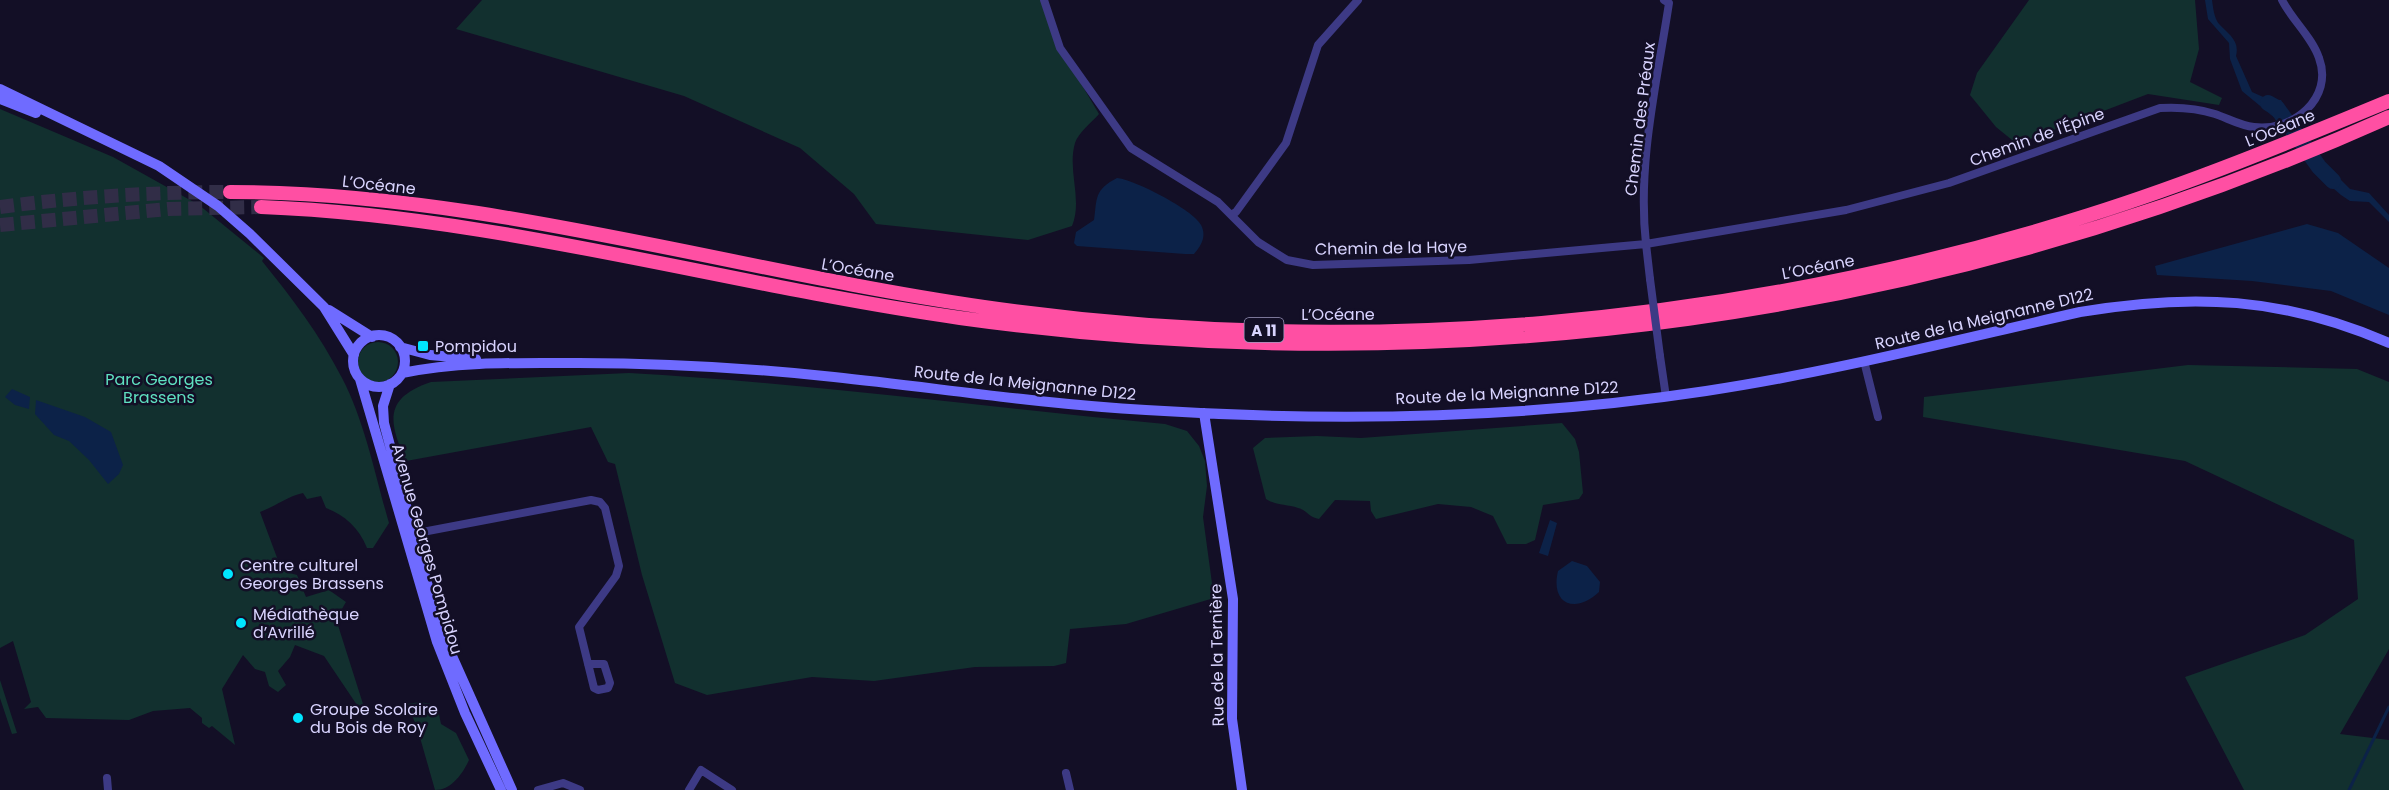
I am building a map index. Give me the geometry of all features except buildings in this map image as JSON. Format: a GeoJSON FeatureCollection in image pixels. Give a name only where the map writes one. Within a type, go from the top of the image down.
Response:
{"type":"FeatureCollection","features":[{"type":"Feature","properties":{"kind":"highway","name":"L’Océane"},"geometry":{"type":"LineString","coordinates":[[230,192],[322,195],[453,210],[862,288],[1043,315],[1183,327],[1294,331],[1397,330],[1515,324],[1625,314],[1756,295],[1864,275],[1957,253],[2084,217],[2195,180],[2389,101]]}},
{"type":"Feature","properties":{"kind":"highway","name":"L’Océane"},"geometry":{"type":"LineString","coordinates":[[261,207],[363,213],[473,227],[888,306],[1037,328],[1220,342],[1389,344],[1498,339],[1642,326],[1753,310],[1861,289],[1970,264],[2056,240],[2172,203],[2294,158],[2389,117]]}},
{"type":"Feature","properties":{"kind":"street","name":"Chemin de la Haye"},"geometry":{"type":"LineString","coordinates":[[1044,0],[1060,48],[1131,148],[1218,202],[1272,252],[1287,260],[1313,265],[1469,260],[1646,244]]}},
{"type":"Feature","properties":{"kind":"street"},"geometry":{"type":"LineString","coordinates":[[1231,215],[1243,203],[1286,143],[1318,45],[1358,0]]}},
{"type":"Feature","properties":{"kind":"street","name":"Chemin des Préaux"},"geometry":{"type":"LineString","coordinates":[[1646,244],[1642,207],[1647,148],[1669,3],[1664,0]]}},
{"type":"Feature","properties":{"kind":"street","name":"Chemin de l'Épine"},"geometry":{"type":"LineString","coordinates":[[1646,244],[1846,210],[1949,183],[2160,108],[2183,107],[2211,112],[2253,127],[2271,126],[2300,115],[2313,105],[2321,93],[2323,76],[2319,57],[2282,0]]}},
{"type":"Feature","properties":{"kind":"street"},"geometry":{"type":"LineString","coordinates":[[0,89],[56,119],[159,166],[190,186],[250,234],[324,307],[372,337]]}},
{"type":"Feature","properties":{"kind":"street"},"geometry":{"type":"LineString","coordinates":[[0,99],[56,119]]}},
{"type":"Feature","properties":{"kind":"street"},"geometry":{"type":"LineString","coordinates":[[1646,244],[1666,397]]}},
{"type":"Feature","properties":{"kind":"street","name":"Route de la Meignanne D122"},"geometry":{"type":"LineString","coordinates":[[506,363],[635,363],[723,367],[835,377],[1052,403],[1204,413],[1336,416],[1468,414],[1666,397],[1805,374],[2080,312],[2123,304],[2185,299],[2236,302],[2280,309],[2334,322],[2389,343]]}},
{"type":"Feature","properties":{"kind":"street"},"geometry":{"type":"LineString","coordinates":[[324,307],[354,355]]}},
{"type":"Feature","properties":{"kind":"street"},"geometry":{"type":"LineString","coordinates":[[372,337],[386,337],[400,347],[430,355],[506,363],[420,369],[402,373],[390,384],[373,386],[360,379],[354,368],[354,355],[360,343],[372,337]]}},
{"type":"Feature","properties":{"kind":"street"},"geometry":{"type":"LineString","coordinates":[[400,347],[405,360],[402,373]]}},
{"type":"Feature","properties":{"kind":"street"},"geometry":{"type":"LineString","coordinates":[[1864,361],[1878,417]]}},
{"type":"Feature","properties":{"kind":"street","name":"Avenue Georges Pompidou"},"geometry":{"type":"LineString","coordinates":[[360,379],[436,642],[465,713],[501,790]]}},
{"type":"Feature","properties":{"kind":"street","name":"Avenue Georges Pompidou"},"geometry":{"type":"LineString","coordinates":[[390,384],[383,406],[384,423],[412,534],[448,647],[512,790]]}},
{"type":"Feature","properties":{"kind":"street","name":"Rue de la Ternière"},"geometry":{"type":"LineString","coordinates":[[1204,413],[1233,599],[1232,719],[1242,790]]}},
{"type":"Feature","properties":{"kind":"street"},"geometry":{"type":"LineString","coordinates":[[412,534],[591,500],[600,502],[604,508],[619,566],[616,576],[579,627],[588,664]]}},
{"type":"Feature","properties":{"kind":"street"},"geometry":{"type":"LineString","coordinates":[[689,790],[701,770],[732,790]]}},
{"type":"Feature","properties":{"kind":"street"},"geometry":{"type":"LineString","coordinates":[[1066,773],[1070,790]]}},
{"type":"Feature","properties":{"kind":"street"},"geometry":{"type":"LineString","coordinates":[[107,778],[108,790]]}},
{"type":"Feature","properties":{"kind":"street"},"geometry":{"type":"LineString","coordinates":[[538,790],[563,783],[580,790]]}},
{"type":"Feature","properties":{"kind":"green space"},"geometry":{"type":"Polygon","coordinates":[[[482,0],[1044,0],[1060,48],[1099,114],[1075,143],[1073,164],[1076,206],[1072,226],[1028,240],[876,224],[854,194],[800,148],[684,96],[456,29],[482,0]]]}},
{"type":"Feature","properties":{"kind":"green space"},"geometry":{"type":"Polygon","coordinates":[[[2029,0],[2195,0],[2199,49],[2190,82],[2222,98],[2219,105],[2148,94],[2017,144],[1996,127],[1970,95],[1977,73],[2029,0]]]}},
{"type":"Feature","properties":{"kind":"green space","name":"Parc Georges Brassens"},"geometry":{"type":"Polygon","coordinates":[[[0,109],[113,157],[199,205],[264,258],[262,261],[295,303],[324,347],[342,378],[357,412],[389,523],[373,548],[367,548],[356,528],[339,514],[326,508],[321,496],[307,499],[303,493],[260,512],[282,571],[297,575],[306,597],[329,590],[346,602],[336,619],[363,704],[359,708],[324,656],[295,645],[290,657],[278,671],[286,685],[278,692],[269,686],[265,672],[255,669],[243,655],[222,689],[235,745],[212,726],[209,728],[202,723],[202,718],[190,708],[153,711],[129,720],[46,718],[38,707],[24,709],[31,702],[13,641],[0,648],[0,109]]]}},
{"type":"Feature","properties":{"kind":"green space"},"geometry":{"type":"Polygon","coordinates":[[[378,342],[386,343],[392,348],[397,354],[397,370],[392,376],[386,381],[378,382],[370,381],[364,376],[359,370],[358,362],[359,354],[364,348],[370,343],[378,342]]]}},
{"type":"Feature","properties":{"kind":"green space"},"geometry":{"type":"Polygon","coordinates":[[[2188,365],[2357,369],[2389,382],[2389,649],[2340,734],[2389,740],[2389,790],[2244,790],[2185,677],[2305,635],[2358,599],[2354,540],[2185,461],[1923,417],[1924,397],[2188,365]]]}},
{"type":"Feature","properties":{"kind":"green space"},"geometry":{"type":"Polygon","coordinates":[[[629,373],[897,396],[1165,424],[1187,431],[1199,446],[1205,461],[1207,486],[1203,517],[1214,598],[1126,624],[1070,629],[1066,663],[1054,666],[975,667],[874,681],[812,677],[707,695],[675,683],[642,575],[615,464],[608,462],[591,427],[406,461],[394,423],[394,412],[405,395],[431,382],[629,373]]]}},
{"type":"Feature","properties":{"kind":"green space"},"geometry":{"type":"Polygon","coordinates":[[[1562,423],[1575,439],[1579,452],[1583,493],[1579,499],[1543,505],[1535,540],[1526,544],[1507,544],[1493,516],[1471,507],[1438,504],[1376,519],[1371,511],[1370,501],[1335,500],[1319,519],[1315,518],[1301,509],[1266,499],[1253,448],[1265,438],[1317,436],[1361,438],[1562,423]]]}},
{"type":"Feature","properties":{"kind":"green space"},"geometry":{"type":"Polygon","coordinates":[[[0,680],[17,733],[12,734],[0,698],[0,680]]]}},
{"type":"Feature","properties":{"kind":"green space"},"geometry":{"type":"Polygon","coordinates":[[[420,702],[437,705],[441,724],[456,733],[469,760],[455,781],[441,789],[435,790],[417,727],[407,704],[420,702]]]}},
{"type":"Feature","properties":{"kind":"water"},"geometry":{"type":"Polygon","coordinates":[[[2205,0],[2212,0],[2217,22],[2235,41],[2236,56],[2252,92],[2270,100],[2281,100],[2288,113],[2276,119],[2242,91],[2230,59],[2229,43],[2208,19],[2205,0]]]}},
{"type":"Feature","properties":{"kind":"water"},"geometry":{"type":"Polygon","coordinates":[[[2325,164],[2350,189],[2369,193],[2389,215],[2389,222],[2369,202],[2350,201],[2312,170],[2325,164]]]}},
{"type":"Feature","properties":{"kind":"water"},"geometry":{"type":"Polygon","coordinates":[[[1117,178],[1162,196],[1196,219],[1203,229],[1203,237],[1194,254],[1077,246],[1074,243],[1076,232],[1094,220],[1100,191],[1117,178]]]}},
{"type":"Feature","properties":{"kind":"water"},"geometry":{"type":"Polygon","coordinates":[[[2307,224],[2338,233],[2389,268],[2389,315],[2331,291],[2252,281],[2157,275],[2155,266],[2307,224]]]}},
{"type":"Feature","properties":{"kind":"water"},"geometry":{"type":"Polygon","coordinates":[[[12,389],[30,397],[29,409],[15,405],[5,397],[12,389]]]}},
{"type":"Feature","properties":{"kind":"water"},"geometry":{"type":"Polygon","coordinates":[[[36,400],[85,417],[111,432],[123,465],[119,474],[108,484],[89,460],[69,441],[54,435],[35,414],[36,400]]]}},
{"type":"Feature","properties":{"kind":"water"},"geometry":{"type":"Polygon","coordinates":[[[1550,520],[1557,523],[1548,556],[1539,553],[1550,520]]]}},
{"type":"Feature","properties":{"kind":"water"},"geometry":{"type":"Polygon","coordinates":[[[1572,561],[1587,566],[1600,582],[1599,592],[1582,603],[1567,602],[1558,592],[1558,571],[1572,561]]]}},
{"type":"Feature","properties":{"kind":"waterway"},"geometry":{"type":"LineString","coordinates":[[2268,103],[2277,108],[2319,167],[2333,181]]}},
{"type":"Feature","properties":{"kind":"waterway"},"geometry":{"type":"LineString","coordinates":[[2349,790],[2389,707]]}},
{"type":"Feature","properties":{"kind":"tunnel"},"geometry":{"type":"LineString","coordinates":[[0,207],[115,196],[230,192]]}},
{"type":"Feature","properties":{"kind":"tunnel"},"geometry":{"type":"LineString","coordinates":[[0,225],[168,209],[261,207]]}},
{"type":"Feature","properties":{"kind":"place","name":"Pompidou"},"geometry":{"type":"Point","coordinates":[423,346]}},
{"type":"Feature","properties":{"kind":"place","name":"Centre culturel Georges Brassens"},"geometry":{"type":"Point","coordinates":[228,574]}},
{"type":"Feature","properties":{"kind":"place","name":"Médiathèque d’Avrillé"},"geometry":{"type":"Point","coordinates":[241,623]}},
{"type":"Feature","properties":{"kind":"place","name":"Groupe Scolaire du Bois de Roy"},"geometry":{"type":"Point","coordinates":[298,718]}}]}
